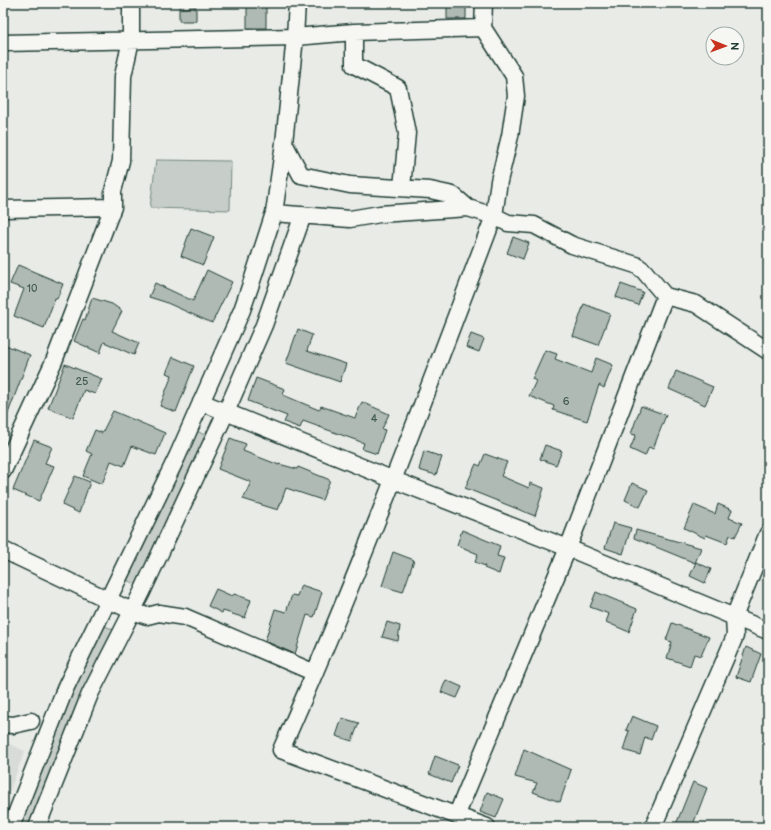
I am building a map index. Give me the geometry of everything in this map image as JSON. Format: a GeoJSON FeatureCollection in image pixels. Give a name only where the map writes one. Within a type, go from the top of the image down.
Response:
{"type":"FeatureCollection","features":[{"type":"Feature","properties":{"kind":"street"},"geometry":{"type":"LineString","coordinates":[[3,471],[54,361],[113,207],[113,191],[121,161],[123,76],[131,40],[131,3]]}},
{"type":"Feature","properties":{"kind":"street"},"geometry":{"type":"LineString","coordinates":[[11,827],[65,689],[152,512],[242,310],[274,213],[284,143],[297,3]]}},
{"type":"Feature","properties":{"kind":"street"},"geometry":{"type":"LineString","coordinates":[[484,3],[483,28],[514,76],[516,96],[510,136],[499,181],[494,216],[394,480],[315,673],[281,750],[457,814],[487,827]]}},
{"type":"Feature","properties":{"kind":"street"},"geometry":{"type":"LineString","coordinates":[[3,43],[295,37],[354,32],[483,28]]}},
{"type":"Feature","properties":{"kind":"street"},"geometry":{"type":"LineString","coordinates":[[354,32],[354,65],[398,88],[407,133],[402,188]]}},
{"type":"Feature","properties":{"kind":"street"},"geometry":{"type":"LineString","coordinates":[[284,143],[301,175],[350,185],[402,188],[453,195],[468,208]]}},
{"type":"Feature","properties":{"kind":"street"},"geometry":{"type":"LineString","coordinates":[[3,208],[113,207]]}},
{"type":"Feature","properties":{"kind":"street"},"geometry":{"type":"LineString","coordinates":[[274,213],[350,219],[380,214],[468,208],[494,216],[508,223],[534,225],[572,245],[636,265],[644,271],[665,296],[696,304],[768,351]]}},
{"type":"Feature","properties":{"kind":"street"},"geometry":{"type":"LineString","coordinates":[[36,827],[90,694],[132,610],[226,412],[264,325],[303,215]]}},
{"type":"Feature","properties":{"kind":"street"},"geometry":{"type":"LineString","coordinates":[[457,814],[568,548],[665,296]]}},
{"type":"Feature","properties":{"kind":"street"},"geometry":{"type":"LineString","coordinates":[[201,402],[568,548],[768,632]]}},
{"type":"Feature","properties":{"kind":"street"},"geometry":{"type":"LineString","coordinates":[[653,827],[735,636],[734,617],[768,533]]}},
{"type":"Feature","properties":{"kind":"street"},"geometry":{"type":"LineString","coordinates":[[3,550],[108,600],[147,616],[160,613],[185,617],[315,673]]}},
{"type":"Feature","properties":{"kind":"street"},"geometry":{"type":"LineString","coordinates":[[3,724],[13,725],[31,721]]}},
{"type":"Feature","properties":{"kind":"shaded area"},"geometry":{"type":"Polygon","coordinates":[[[156,160],[231,161],[230,210],[150,208],[156,160]]]}},
{"type":"Feature","properties":{"kind":"shaded area"},"geometry":{"type":"Polygon","coordinates":[[[197,431],[208,437],[138,585],[126,580],[197,431]]]}},
{"type":"Feature","properties":{"kind":"shaded area"},"geometry":{"type":"Polygon","coordinates":[[[103,625],[114,630],[85,688],[29,827],[19,827],[75,684],[103,625]]]}},
{"type":"Feature","properties":{"kind":"shaded area"},"geometry":{"type":"Polygon","coordinates":[[[3,741],[25,751],[3,807],[3,741]]]}},
{"type":"Feature","properties":{"kind":"building"},"geometry":{"type":"Polygon","coordinates":[[[447,3],[466,3],[466,19],[447,19],[447,3]]]}},
{"type":"Feature","properties":{"kind":"building"},"geometry":{"type":"Polygon","coordinates":[[[247,6],[266,6],[266,28],[247,28],[247,6]]]}},
{"type":"Feature","properties":{"kind":"building"},"geometry":{"type":"Polygon","coordinates":[[[196,7],[196,21],[179,21],[179,8],[196,7]]]}},
{"type":"Feature","properties":{"kind":"building"},"geometry":{"type":"Polygon","coordinates":[[[191,228],[214,237],[203,265],[181,256],[191,228]]]}},
{"type":"Feature","properties":{"kind":"building"},"geometry":{"type":"Polygon","coordinates":[[[513,237],[529,243],[523,259],[507,253],[513,237]]]}},
{"type":"Feature","properties":{"kind":"building"},"geometry":{"type":"Polygon","coordinates":[[[18,265],[63,284],[57,299],[55,298],[44,328],[14,316],[24,289],[10,284],[18,265]]]}},
{"type":"Feature","properties":{"kind":"building"},"geometry":{"type":"Polygon","coordinates":[[[207,270],[232,282],[212,323],[165,302],[149,297],[155,283],[193,301],[207,270]]]}},
{"type":"Feature","properties":{"kind":"building"},"geometry":{"type":"Polygon","coordinates":[[[621,284],[643,292],[638,305],[616,297],[621,284]]]}},
{"type":"Feature","properties":{"kind":"building"},"geometry":{"type":"Polygon","coordinates":[[[92,298],[112,304],[122,311],[112,331],[139,343],[134,355],[104,342],[100,353],[74,341],[83,319],[85,320],[92,298]]]}},
{"type":"Feature","properties":{"kind":"building"},"geometry":{"type":"Polygon","coordinates":[[[584,304],[610,314],[598,345],[573,336],[584,304]]]}},
{"type":"Feature","properties":{"kind":"building"},"geometry":{"type":"Polygon","coordinates":[[[298,329],[312,335],[307,351],[346,364],[340,382],[286,363],[298,329]]]}},
{"type":"Feature","properties":{"kind":"building"},"geometry":{"type":"Polygon","coordinates":[[[471,334],[484,339],[479,352],[466,347],[471,334]]]}},
{"type":"Feature","properties":{"kind":"building"},"geometry":{"type":"Polygon","coordinates":[[[3,344],[30,355],[4,424],[3,423],[3,344]]]}},
{"type":"Feature","properties":{"kind":"building"},"geometry":{"type":"Polygon","coordinates":[[[545,350],[557,354],[555,359],[591,373],[596,358],[613,365],[604,388],[599,385],[587,421],[553,410],[554,406],[529,396],[536,381],[532,379],[545,350]]]}},
{"type":"Feature","properties":{"kind":"building"},"geometry":{"type":"Polygon","coordinates":[[[173,357],[194,366],[176,412],[160,406],[172,375],[166,373],[173,357]]]}},
{"type":"Feature","properties":{"kind":"building"},"geometry":{"type":"Polygon","coordinates":[[[65,364],[102,379],[95,394],[84,390],[73,418],[48,408],[65,364]]]}},
{"type":"Feature","properties":{"kind":"building"},"geometry":{"type":"Polygon","coordinates":[[[676,371],[713,387],[705,405],[669,389],[676,371]]]}},
{"type":"Feature","properties":{"kind":"building"},"geometry":{"type":"Polygon","coordinates":[[[256,378],[285,389],[283,395],[319,410],[321,406],[355,418],[362,402],[389,414],[382,429],[385,430],[377,454],[362,449],[364,443],[303,421],[300,428],[284,422],[287,416],[248,401],[256,378]]]}},
{"type":"Feature","properties":{"kind":"building"},"geometry":{"type":"Polygon","coordinates":[[[641,406],[666,415],[653,449],[649,447],[645,456],[630,449],[636,435],[631,434],[641,406]]]}},
{"type":"Feature","properties":{"kind":"building"},"geometry":{"type":"Polygon","coordinates":[[[113,411],[165,433],[156,455],[132,446],[124,466],[111,461],[102,484],[83,476],[92,454],[86,451],[95,430],[102,433],[113,411]]]}},
{"type":"Feature","properties":{"kind":"building"},"geometry":{"type":"Polygon","coordinates":[[[230,438],[246,444],[243,451],[279,465],[297,469],[298,467],[330,480],[322,500],[286,488],[278,510],[243,499],[251,482],[218,469],[230,438]]]}},
{"type":"Feature","properties":{"kind":"building"},"geometry":{"type":"Polygon","coordinates":[[[34,440],[52,447],[45,463],[54,466],[39,501],[13,490],[34,440]]]}},
{"type":"Feature","properties":{"kind":"building"},"geometry":{"type":"Polygon","coordinates":[[[545,445],[562,451],[556,465],[540,459],[545,445]]]}},
{"type":"Feature","properties":{"kind":"building"},"geometry":{"type":"Polygon","coordinates":[[[424,451],[442,457],[436,475],[419,470],[424,451]]]}},
{"type":"Feature","properties":{"kind":"building"},"geometry":{"type":"Polygon","coordinates":[[[485,454],[507,462],[501,476],[529,488],[530,483],[544,488],[535,516],[465,488],[476,464],[480,466],[485,454]]]}},
{"type":"Feature","properties":{"kind":"building"},"geometry":{"type":"Polygon","coordinates":[[[75,476],[90,482],[79,513],[62,505],[75,476]]]}},
{"type":"Feature","properties":{"kind":"building"},"geometry":{"type":"Polygon","coordinates":[[[632,483],[648,490],[640,507],[625,500],[632,483]]]}},
{"type":"Feature","properties":{"kind":"building"},"geometry":{"type":"Polygon","coordinates":[[[718,504],[732,510],[729,518],[742,523],[735,537],[730,535],[727,543],[706,535],[705,538],[684,528],[694,505],[715,514],[718,504]]]}},
{"type":"Feature","properties":{"kind":"building"},"geometry":{"type":"Polygon","coordinates":[[[613,523],[631,528],[623,554],[605,548],[613,523]]]}},
{"type":"Feature","properties":{"kind":"building"},"geometry":{"type":"Polygon","coordinates":[[[462,530],[500,546],[497,556],[504,558],[499,574],[484,568],[485,566],[475,562],[478,554],[457,545],[462,530]]]}},
{"type":"Feature","properties":{"kind":"building"},"geometry":{"type":"Polygon","coordinates":[[[636,530],[701,548],[695,563],[634,538],[636,530]]]}},
{"type":"Feature","properties":{"kind":"building"},"geometry":{"type":"Polygon","coordinates":[[[393,552],[414,560],[403,592],[382,586],[393,552]]]}},
{"type":"Feature","properties":{"kind":"building"},"geometry":{"type":"Polygon","coordinates":[[[696,562],[711,569],[705,583],[690,576],[696,562]]]}},
{"type":"Feature","properties":{"kind":"building"},"geometry":{"type":"Polygon","coordinates":[[[301,585],[322,592],[314,617],[307,615],[295,654],[265,641],[275,609],[286,612],[292,595],[297,596],[301,585]]]}},
{"type":"Feature","properties":{"kind":"building"},"geometry":{"type":"Polygon","coordinates":[[[216,589],[232,596],[234,594],[251,600],[245,618],[223,611],[222,613],[208,606],[216,589]]]}},
{"type":"Feature","properties":{"kind":"building"},"geometry":{"type":"Polygon","coordinates":[[[596,592],[637,609],[629,632],[606,622],[609,614],[590,607],[596,592]]]}},
{"type":"Feature","properties":{"kind":"building"},"geometry":{"type":"Polygon","coordinates":[[[387,622],[400,626],[398,641],[382,637],[387,622]]]}},
{"type":"Feature","properties":{"kind":"building"},"geometry":{"type":"Polygon","coordinates":[[[672,623],[709,637],[701,656],[694,654],[690,666],[667,658],[672,642],[666,640],[672,623]]]}},
{"type":"Feature","properties":{"kind":"building"},"geometry":{"type":"Polygon","coordinates":[[[746,647],[761,654],[751,682],[736,677],[746,647]]]}},
{"type":"Feature","properties":{"kind":"building"},"geometry":{"type":"Polygon","coordinates":[[[446,680],[462,687],[457,698],[441,692],[446,680]]]}},
{"type":"Feature","properties":{"kind":"building"},"geometry":{"type":"Polygon","coordinates":[[[632,716],[656,726],[651,740],[645,737],[640,755],[623,750],[629,731],[626,730],[632,716]]]}},
{"type":"Feature","properties":{"kind":"building"},"geometry":{"type":"Polygon","coordinates":[[[342,718],[359,723],[352,741],[336,736],[342,718]]]}},
{"type":"Feature","properties":{"kind":"building"},"geometry":{"type":"Polygon","coordinates":[[[524,749],[571,770],[560,802],[533,792],[537,783],[515,777],[524,749]]]}},
{"type":"Feature","properties":{"kind":"building"},"geometry":{"type":"Polygon","coordinates":[[[435,756],[458,765],[451,783],[429,774],[435,756]]]}},
{"type":"Feature","properties":{"kind":"building"},"geometry":{"type":"Polygon","coordinates":[[[693,782],[707,788],[692,827],[675,827],[693,782]]]}},
{"type":"Feature","properties":{"kind":"building"},"geometry":{"type":"Polygon","coordinates":[[[487,792],[504,799],[496,818],[480,812],[487,792]]]}}]}
